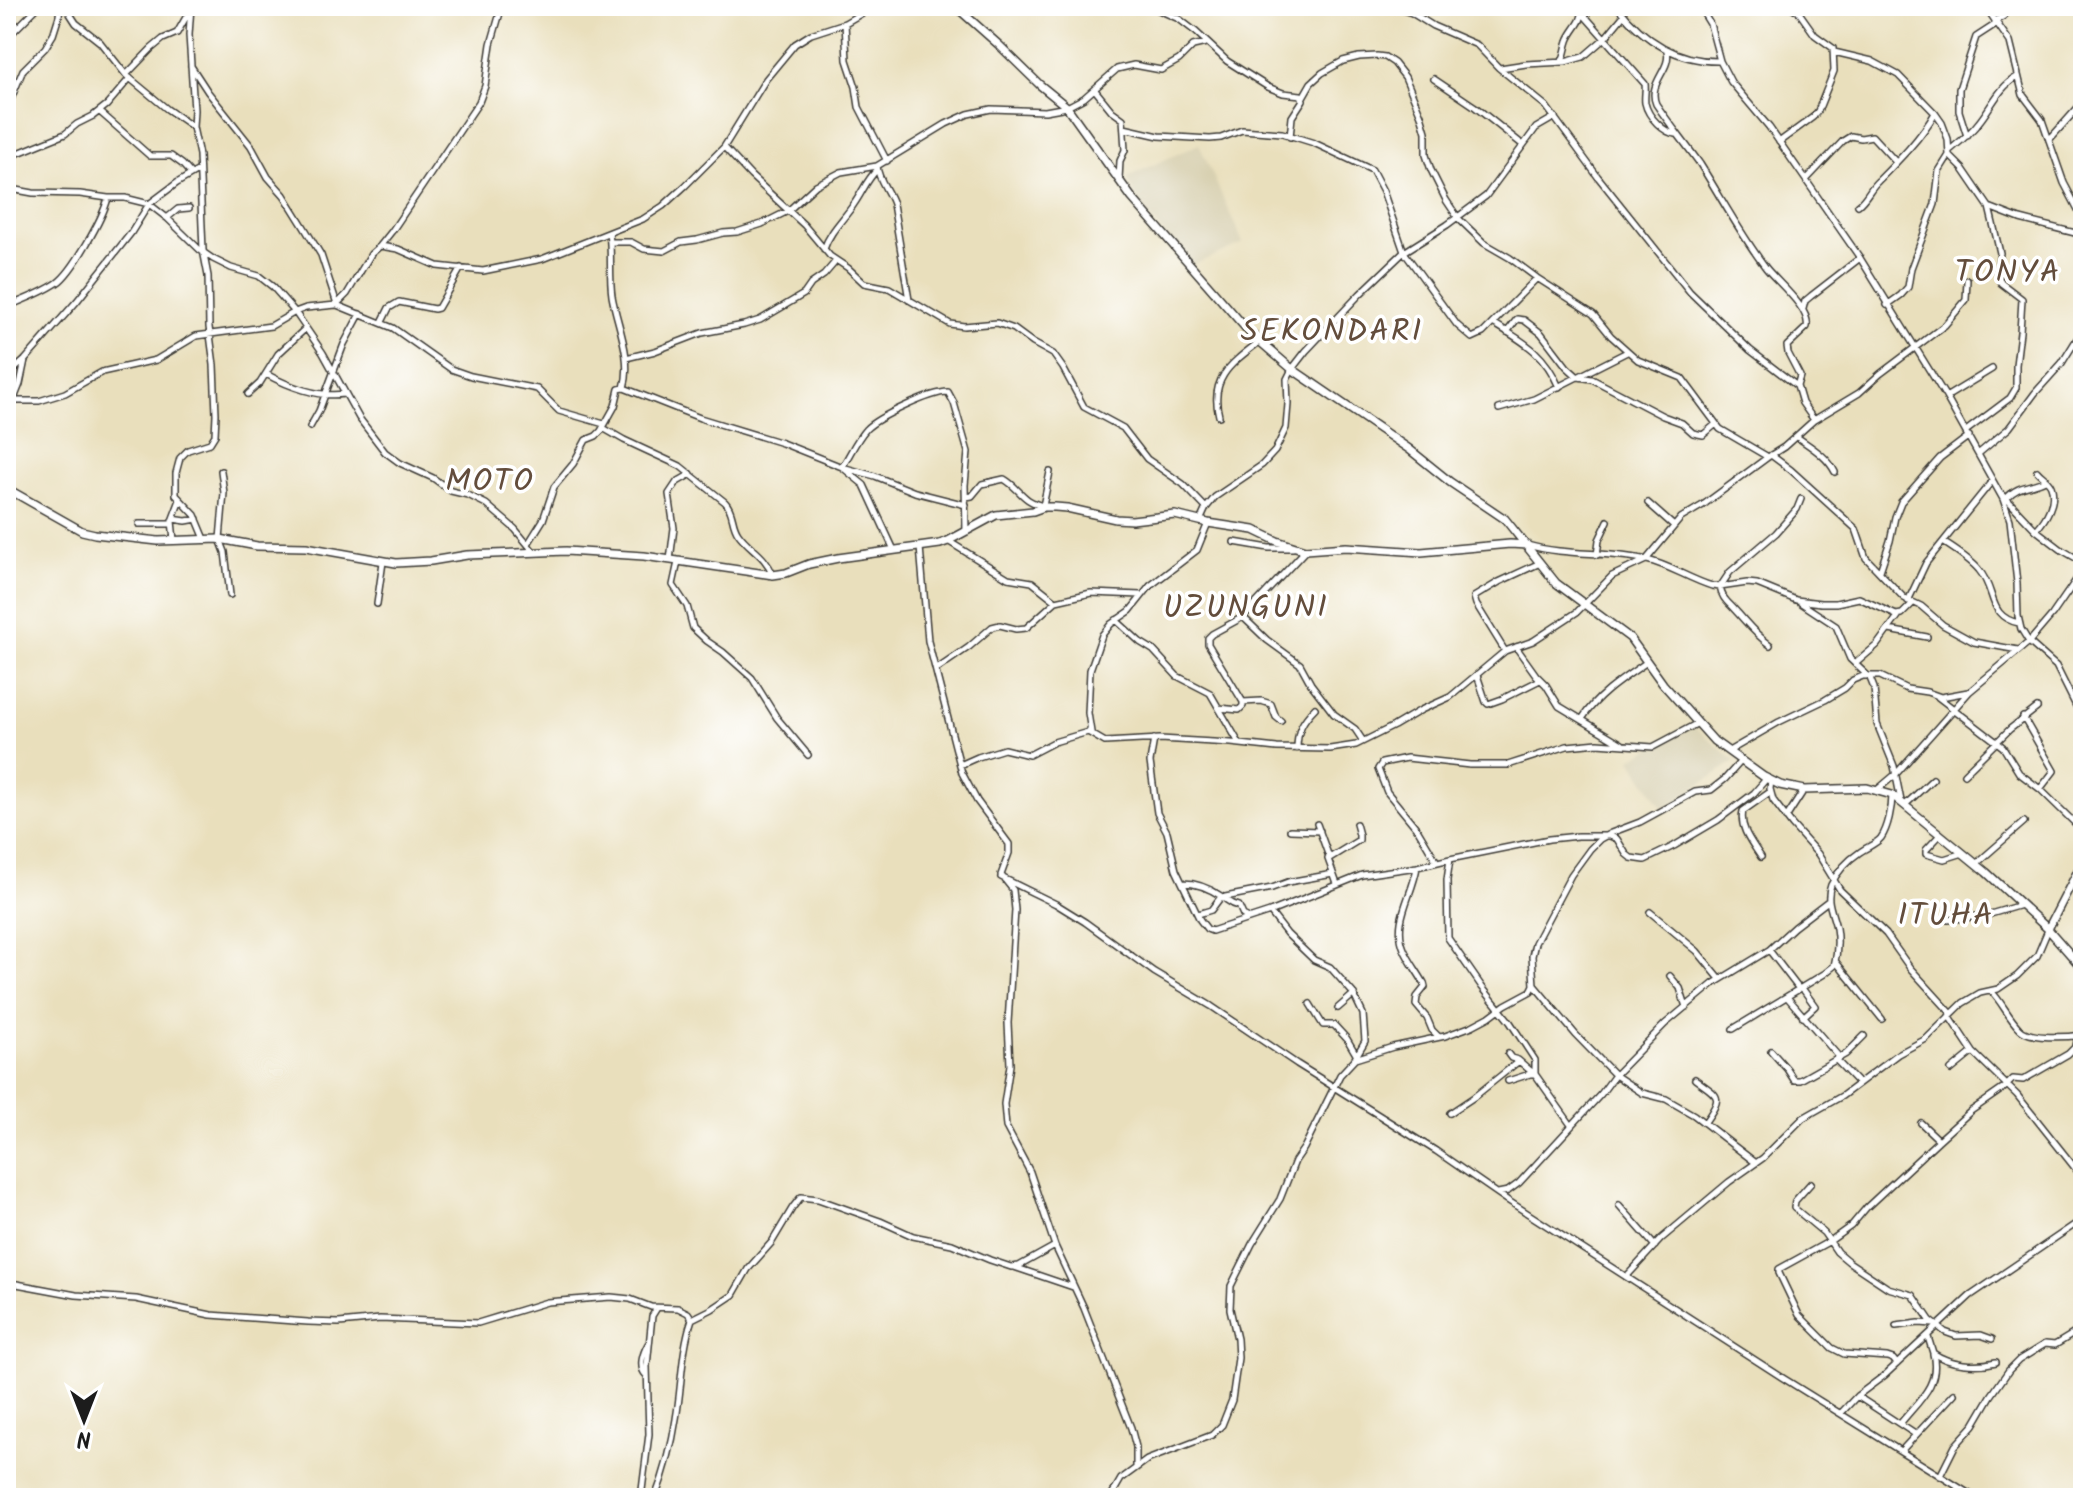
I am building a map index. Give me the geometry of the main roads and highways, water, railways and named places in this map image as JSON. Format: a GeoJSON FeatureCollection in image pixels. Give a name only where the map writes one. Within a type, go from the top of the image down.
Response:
{"type":"FeatureCollection","features":[{"type":"Feature","properties":{"kind":"district","name":"TONYA"},"geometry":{"type":"Point","coordinates":[2008,271]}},
{"type":"Feature","properties":{"kind":"district","name":"SEKONDARI"},"geometry":{"type":"Point","coordinates":[1332,330]}},
{"type":"Feature","properties":{"kind":"district","name":"MOTO"},"geometry":{"type":"Point","coordinates":[490,480]}},
{"type":"Feature","properties":{"kind":"district","name":"UZUNGUNI"},"geometry":{"type":"Point","coordinates":[1246,606]}},
{"type":"Feature","properties":{"kind":"district","name":"ITUHA"},"geometry":{"type":"Point","coordinates":[1946,914]}}]}
